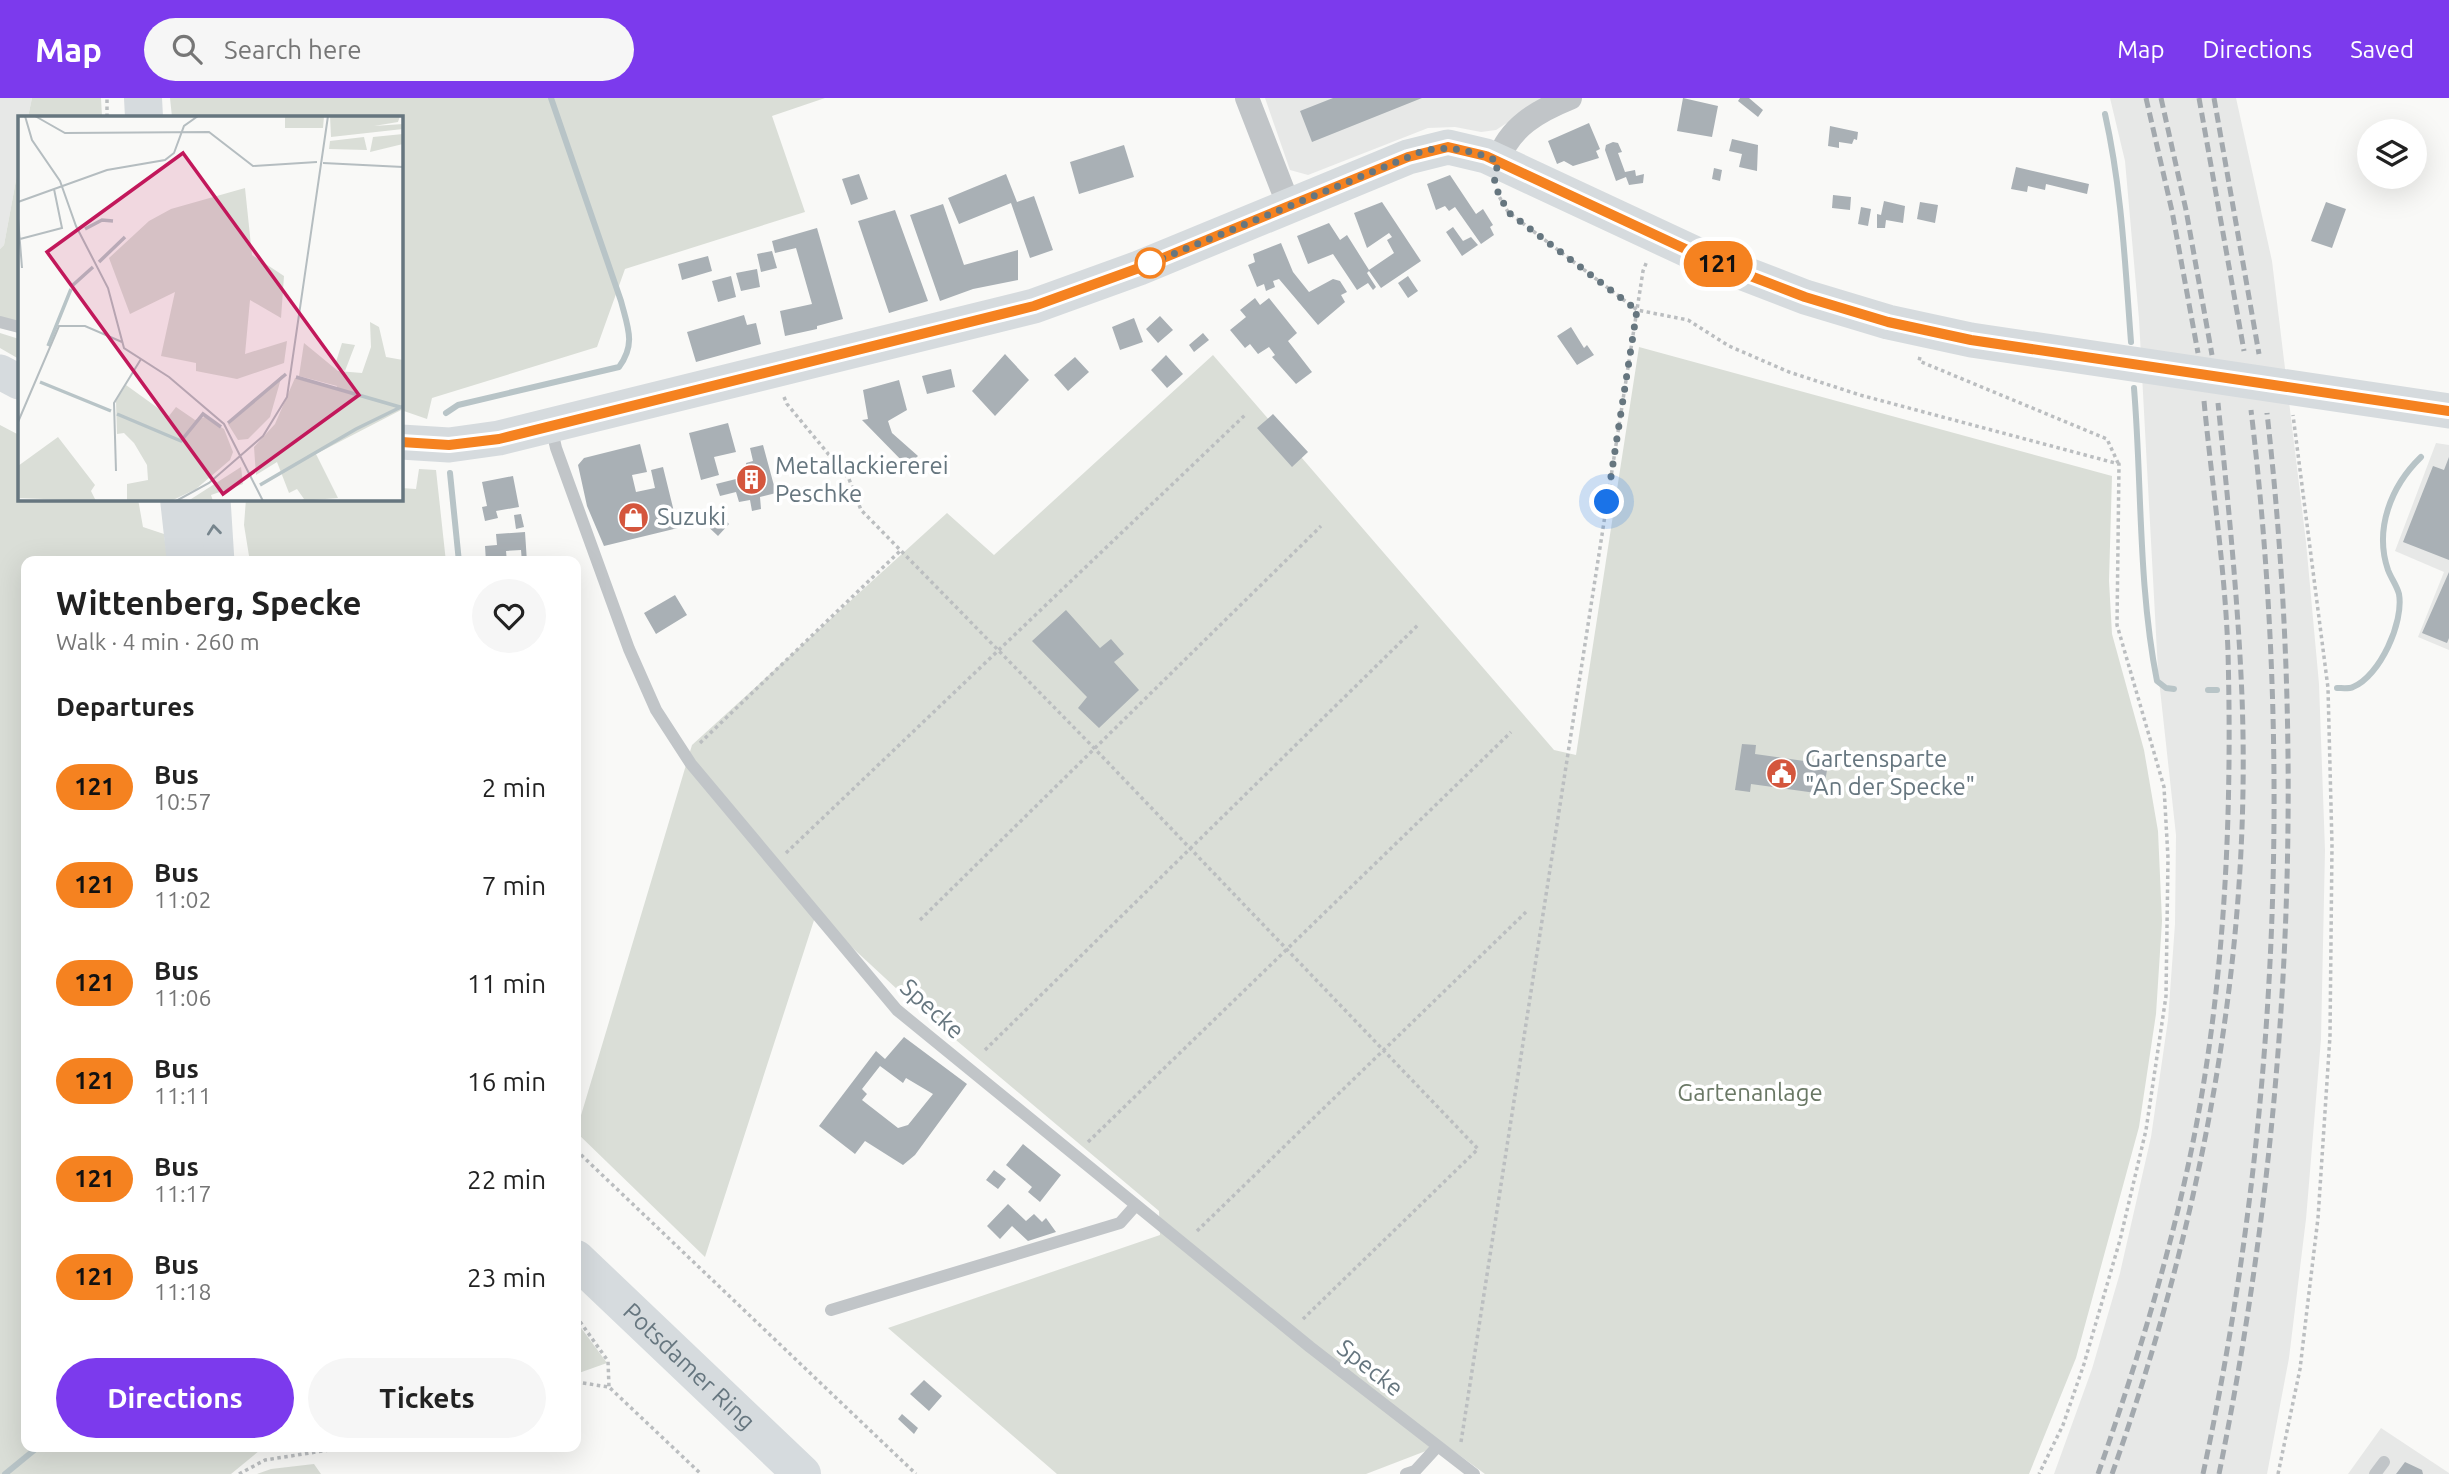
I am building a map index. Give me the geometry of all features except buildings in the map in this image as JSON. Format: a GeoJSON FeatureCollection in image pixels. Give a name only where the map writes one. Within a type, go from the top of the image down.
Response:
{"type":"FeatureCollection","features":[{"type":"Feature","properties":{"kind":"main road"},"geometry":{"type":"LineString","coordinates":[[143,98],[144,116]]}},
{"type":"Feature","properties":{"kind":"main road"},"geometry":{"type":"LineString","coordinates":[[402,442],[461,444],[551,426],[1034,306],[1139,268],[1436,148],[1461,149],[1498,161],[1658,237],[1805,297],[1922,331],[2449,411]]}},
{"type":"Feature","properties":{"kind":"main road"},"geometry":{"type":"LineString","coordinates":[[0,372],[18,381]]}},
{"type":"Feature","properties":{"kind":"main road"},"geometry":{"type":"LineString","coordinates":[[179,500],[185,556]]}},
{"type":"Feature","properties":{"kind":"main road"},"geometry":{"type":"LineString","coordinates":[[213,500],[217,556]]}},
{"type":"Feature","properties":{"kind":"main road","name":"Potsdamer Ring"},"geometry":{"type":"LineString","coordinates":[[581,1264],[802,1474]]}},
{"type":"Feature","properties":{"kind":"street"},"geometry":{"type":"LineString","coordinates":[[1247,98],[1289,206]]}},
{"type":"Feature","properties":{"kind":"street"},"geometry":{"type":"LineString","coordinates":[[1498,161],[1504,144],[1519,127],[1570,98]]}},
{"type":"Feature","properties":{"kind":"lane"},"geometry":{"type":"LineString","coordinates":[[0,322],[18,327]]}},
{"type":"Feature","properties":{"kind":"lane","name":"Specke"},"geometry":{"type":"LineString","coordinates":[[551,426],[556,448],[629,649],[656,710],[691,764],[897,1010],[1136,1205],[1474,1474]]}},
{"type":"Feature","properties":{"kind":"lane"},"geometry":{"type":"LineString","coordinates":[[831,1310],[1120,1223],[1136,1205]]}},
{"type":"Feature","properties":{"kind":"lane"},"geometry":{"type":"LineString","coordinates":[[1406,1474],[1415,1471],[1437,1447]]}},
{"type":"Feature","properties":{"kind":"lane"},"geometry":{"type":"LineString","coordinates":[[2375,1474],[2384,1462]]}},
{"type":"Feature","properties":{"kind":"path"},"geometry":{"type":"LineString","coordinates":[[107,98],[107,116]]}},
{"type":"Feature","properties":{"kind":"path"},"geometry":{"type":"LineString","coordinates":[[1498,161],[1494,184],[1508,212],[1637,310],[1688,320],[1729,346],[1789,372],[1860,395],[2119,464]]}},
{"type":"Feature","properties":{"kind":"path"},"geometry":{"type":"LineString","coordinates":[[1458,1462],[1643,271],[1658,237]]}},
{"type":"Feature","properties":{"kind":"path"},"geometry":{"type":"LineString","coordinates":[[1922,331],[1919,361],[2106,439],[2119,464],[2117,625],[2164,787],[2168,858],[2166,996],[2146,1130],[2120,1240],[2084,1364],[2063,1425],[2039,1474]]}},
{"type":"Feature","properties":{"kind":"path"},"geometry":{"type":"LineString","coordinates":[[776,370],[787,404],[849,479],[860,510],[1095,749],[1478,1149],[1302,1320]]}},
{"type":"Feature","properties":{"kind":"path"},"geometry":{"type":"LineString","coordinates":[[786,853],[1245,415]]}},
{"type":"Feature","properties":{"kind":"path"},"geometry":{"type":"LineString","coordinates":[[2278,1474],[2300,1369],[2318,1218],[2330,1036],[2328,688],[2293,415]]}},
{"type":"Feature","properties":{"kind":"path"},"geometry":{"type":"LineString","coordinates":[[920,920],[1321,526]]}},
{"type":"Feature","properties":{"kind":"path"},"geometry":{"type":"LineString","coordinates":[[700,743],[900,551]]}},
{"type":"Feature","properties":{"kind":"path"},"geometry":{"type":"LineString","coordinates":[[985,1050],[1419,625]]}},
{"type":"Feature","properties":{"kind":"path"},"geometry":{"type":"LineString","coordinates":[[1088,1142],[1511,732]]}},
{"type":"Feature","properties":{"kind":"path"},"geometry":{"type":"LineString","coordinates":[[1197,1231],[1526,912]]}},
{"type":"Feature","properties":{"kind":"path"},"geometry":{"type":"LineString","coordinates":[[581,1155],[916,1474]]}},
{"type":"Feature","properties":{"kind":"path"},"geometry":{"type":"LineString","coordinates":[[581,1323],[608,1361],[609,1387]]}},
{"type":"Feature","properties":{"kind":"path"},"geometry":{"type":"LineString","coordinates":[[581,1383],[609,1387],[701,1474]]}},
{"type":"Feature","properties":{"kind":"path"},"geometry":{"type":"LineString","coordinates":[[239,1474],[265,1460],[316,1452]]}},
{"type":"Feature","properties":{"kind":"shaded area"},"geometry":{"type":"Polygon","coordinates":[[[0,98],[32,98],[28,116],[18,116],[18,169],[4,245],[0,249],[0,98]]]}},
{"type":"Feature","properties":{"kind":"shaded area"},"geometry":{"type":"Polygon","coordinates":[[[1265,98],[1545,98],[1496,130],[1481,132],[1455,127],[1428,128],[1308,175],[1290,170],[1265,98]]]}},
{"type":"Feature","properties":{"kind":"shaded area"},"geometry":{"type":"Polygon","coordinates":[[[2110,98],[2236,98],[2272,261],[2306,542],[2319,684],[2325,850],[2321,1039],[2306,1219],[2289,1358],[2267,1474],[2054,1474],[2092,1369],[2120,1273],[2151,1137],[2168,1020],[2175,924],[2176,835],[2158,671],[2139,319],[2125,161],[2110,98]]]}},
{"type":"Feature","properties":{"kind":"shaded area"},"geometry":{"type":"Polygon","coordinates":[[[2436,443],[2449,445],[2449,650],[2418,637],[2444,572],[2395,551],[2436,443]]]}},
{"type":"Feature","properties":{"kind":"shaded area"},"geometry":{"type":"Polygon","coordinates":[[[2381,1428],[2449,1473],[2449,1474],[2348,1474],[2381,1428]]]}},
{"type":"Feature","properties":{"kind":"green space"},"geometry":{"type":"Polygon","coordinates":[[[32,98],[101,98],[102,116],[28,116],[32,98]]]}},
{"type":"Feature","properties":{"kind":"green space"},"geometry":{"type":"Polygon","coordinates":[[[170,98],[825,98],[772,116],[805,212],[625,269],[597,347],[432,398],[427,419],[402,410],[402,116],[172,116],[170,98]]]}},
{"type":"Feature","properties":{"kind":"green space"},"geometry":{"type":"Polygon","coordinates":[[[18,169],[18,324],[0,318],[0,249],[4,245],[18,169]]]}},
{"type":"Feature","properties":{"kind":"green space"},"geometry":{"type":"Polygon","coordinates":[[[0,333],[18,339],[18,358],[0,348],[0,333]]]}},
{"type":"Feature","properties":{"kind":"green space","name":"Gartenanlage"},"geometry":{"type":"Polygon","coordinates":[[[1639,347],[2112,476],[2109,581],[2112,634],[2144,750],[2158,831],[2162,921],[2156,1014],[2139,1127],[2076,1358],[2029,1474],[1485,1474],[1444,1444],[1366,1474],[1057,1474],[888,1328],[1160,1235],[1159,1211],[912,1003],[816,914],[705,1257],[581,1137],[581,1115],[692,745],[947,513],[994,555],[1213,355],[1554,750],[1576,755],[1639,347]]]}},
{"type":"Feature","properties":{"kind":"green space"},"geometry":{"type":"Polygon","coordinates":[[[0,425],[18,434],[18,500],[138,500],[143,527],[164,534],[167,556],[21,556],[21,1452],[258,1452],[231,1474],[0,1474],[0,425]]]}},
{"type":"Feature","properties":{"kind":"green space"},"geometry":{"type":"Polygon","coordinates":[[[419,469],[436,470],[445,556],[249,556],[244,525],[246,500],[402,500],[402,488],[416,489],[419,469]]]}},
{"type":"Feature","properties":{"kind":"green space"},"geometry":{"type":"Polygon","coordinates":[[[581,1328],[607,1363],[581,1372],[581,1328]]]}},
{"type":"Feature","properties":{"kind":"green space"},"geometry":{"type":"Polygon","coordinates":[[[314,1464],[321,1474],[257,1474],[271,1469],[314,1464]]]}},
{"type":"Feature","properties":{"kind":"waterway"},"geometry":{"type":"LineString","coordinates":[[446,413],[458,405],[619,367],[627,351],[629,336],[621,301],[551,98]]}},
{"type":"Feature","properties":{"kind":"waterway"},"geometry":{"type":"LineString","coordinates":[[2105,114],[2119,199],[2131,342]]}},
{"type":"Feature","properties":{"kind":"waterway"},"geometry":{"type":"LineString","coordinates":[[2134,388],[2143,572],[2151,645],[2157,681],[2166,688],[2174,689]]}},
{"type":"Feature","properties":{"kind":"waterway"},"geometry":{"type":"LineString","coordinates":[[2337,688],[2351,688],[2363,681],[2381,660],[2394,633],[2400,606],[2399,594],[2384,555],[2384,524],[2401,481],[2421,457]]}},
{"type":"Feature","properties":{"kind":"waterway"},"geometry":{"type":"LineString","coordinates":[[450,473],[458,556]]}},
{"type":"Feature","properties":{"kind":"waterway"},"geometry":{"type":"LineString","coordinates":[[2208,690],[2217,690]]}},
{"type":"Feature","properties":{"kind":"waterway"},"geometry":{"type":"LineString","coordinates":[[5,1474],[32,1452]]}},
{"type":"Feature","properties":{"kind":"railway"},"geometry":{"type":"LineString","coordinates":[[2146,98],[2172,211],[2198,353]]}},
{"type":"Feature","properties":{"kind":"railway"},"geometry":{"type":"LineString","coordinates":[[2161,98],[2186,210],[2212,355]]}},
{"type":"Feature","properties":{"kind":"railway"},"geometry":{"type":"LineString","coordinates":[[2199,98],[2244,351]]}},
{"type":"Feature","properties":{"kind":"railway"},"geometry":{"type":"LineString","coordinates":[[2214,98],[2259,354]]}},
{"type":"Feature","properties":{"kind":"railway"},"geometry":{"type":"LineString","coordinates":[[2098,1474],[2143,1337],[2181,1199],[2200,1105],[2216,993],[2228,822],[2228,652],[2204,401]]}},
{"type":"Feature","properties":{"kind":"railway"},"geometry":{"type":"LineString","coordinates":[[2112,1474],[2171,1285],[2194,1189],[2214,1092],[2238,895],[2243,796],[2242,697],[2218,403]]}},
{"type":"Feature","properties":{"kind":"railway"},"geometry":{"type":"LineString","coordinates":[[2203,1474],[2228,1343],[2248,1211],[2262,1077],[2271,944],[2274,810],[2272,676],[2264,543],[2251,410]]}},
{"type":"Feature","properties":{"kind":"railway"},"geometry":{"type":"LineString","coordinates":[[2219,1474],[2243,1342],[2262,1210],[2276,1078],[2285,945],[2288,812],[2286,679],[2279,546],[2267,413]]}},
{"type":"Feature","properties":{"kind":"bus line","name":"121"},"geometry":{"type":"LineString","coordinates":[[402,442],[449,445],[499,439],[1034,306],[1139,268],[1423,151],[1448,147],[1498,161],[1658,237],[1757,279],[1854,313],[1922,331],[2449,411]]}},
{"type":"Feature","properties":{"kind":"place","name":"Metallackiererei Peschke"},"geometry":{"type":"Point","coordinates":[752,480]}},
{"type":"Feature","properties":{"kind":"place","name":"Suzuki"},"geometry":{"type":"Point","coordinates":[634,517]}},
{"type":"Feature","properties":{"kind":"place","name":"Gartensparte \"An der Specke\""},"geometry":{"type":"Point","coordinates":[1782,773]}},
{"type":"Feature","properties":{"kind":"route"},"geometry":{"type":"LineString","coordinates":[[1150,263],[1139,268],[1423,151],[1448,147],[1498,161],[1494,184],[1497,195],[1508,212],[1637,310],[1607,502]]}}]}
